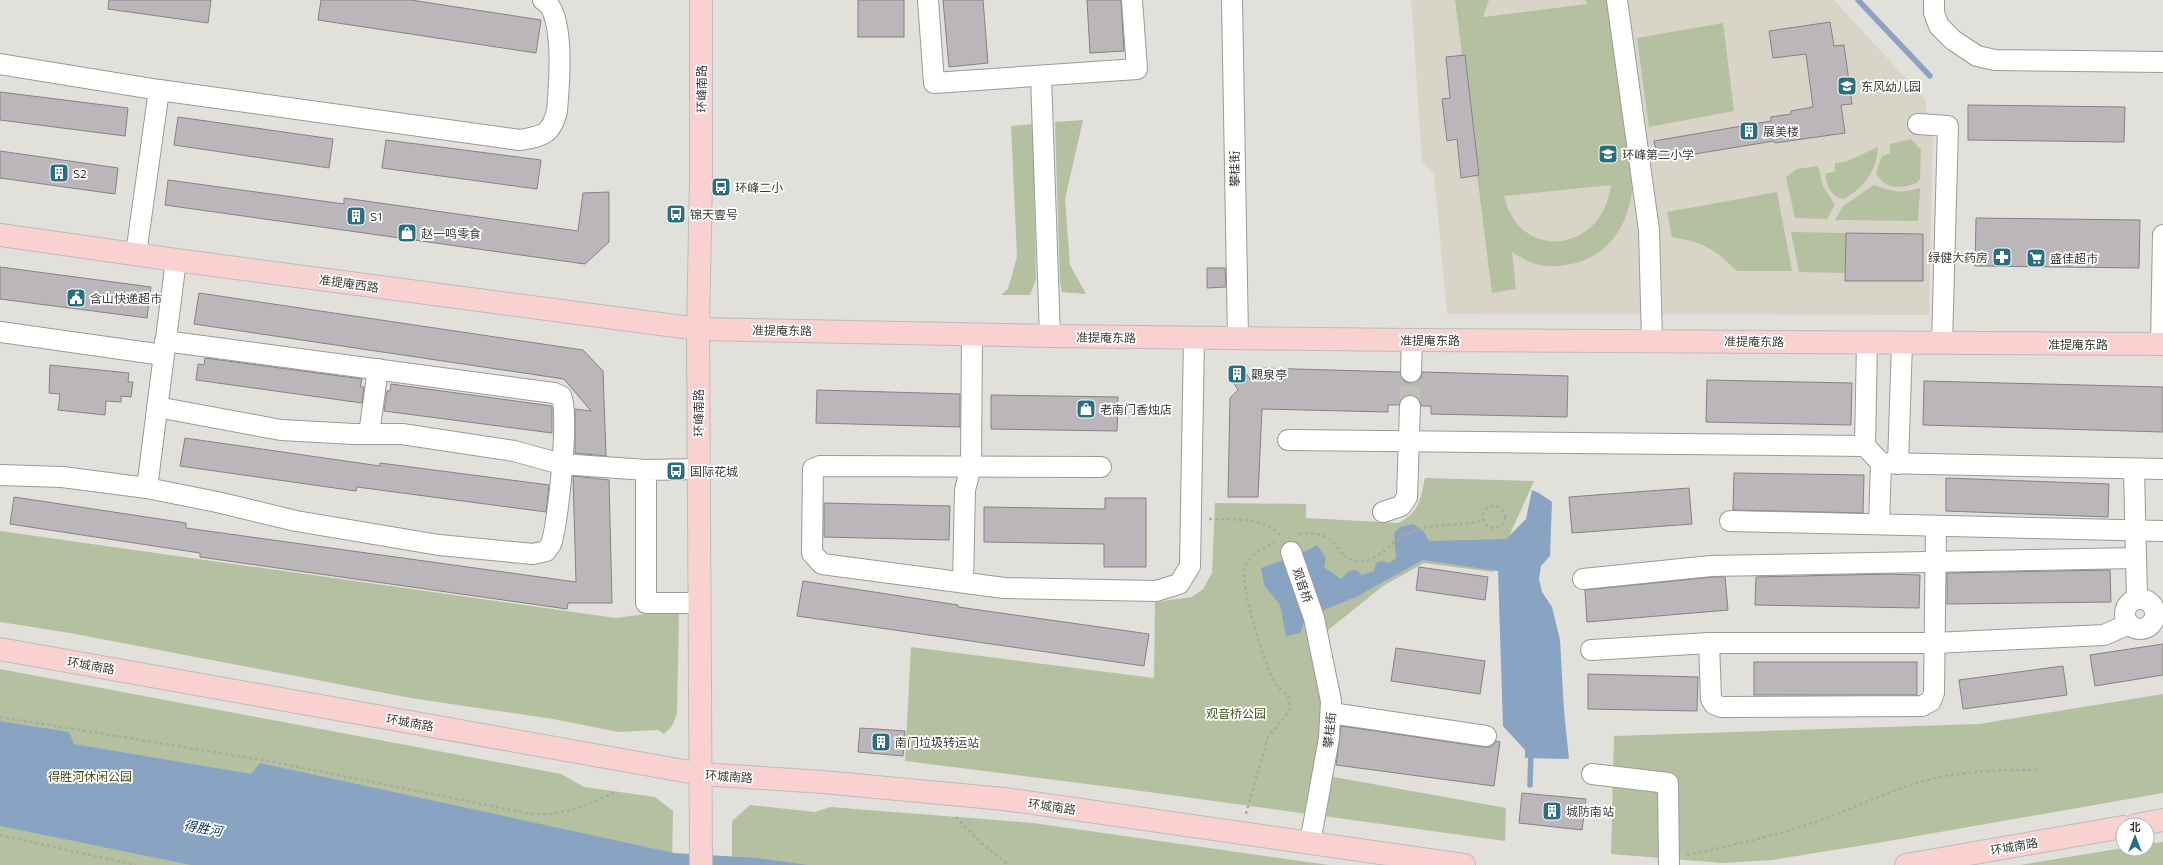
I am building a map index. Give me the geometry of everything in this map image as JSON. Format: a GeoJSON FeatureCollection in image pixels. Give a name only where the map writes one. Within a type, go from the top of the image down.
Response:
{"type":"FeatureCollection","features":[{"type":"Feature","properties":{"kind":"main road","name":"环峰南路"},"geometry":{"type":"LineString","coordinates":[[701,0],[701,178],[698,329],[701,865]]}},
{"type":"Feature","properties":{"kind":"main road","name":"准提庵西路"},"geometry":{"type":"LineString","coordinates":[[0,235],[176,260],[698,329]]}},
{"type":"Feature","properties":{"kind":"main road","name":"准提庵东路"},"geometry":{"type":"LineString","coordinates":[[698,329],[1194,338],[2162,344]]}},
{"type":"Feature","properties":{"kind":"main road","name":"环城南路"},"geometry":{"type":"LineString","coordinates":[[0,649],[701,774],[823,782],[1004,799],[1239,834],[1464,865]]}},
{"type":"Feature","properties":{"kind":"main road","name":"环城南路"},"geometry":{"type":"LineString","coordinates":[[1906,865],[2115,828]]}},
{"type":"Feature","properties":{"kind":"street"},"geometry":{"type":"LineString","coordinates":[[0,64],[159,90],[505,139],[534,138],[545,134],[554,124],[559,95],[558,26],[551,8],[543,0]]}},
{"type":"Feature","properties":{"kind":"street"},"geometry":{"type":"LineString","coordinates":[[928,0],[934,83],[1137,69],[1132,0]]}},
{"type":"Feature","properties":{"kind":"street","name":"攀桂街"},"geometry":{"type":"LineString","coordinates":[[1232,0],[1238,338]]}},
{"type":"Feature","properties":{"kind":"street"},"geometry":{"type":"LineString","coordinates":[[1618,0],[1649,230],[1652,340]]}},
{"type":"Feature","properties":{"kind":"street"},"geometry":{"type":"LineString","coordinates":[[1934,0],[1934,13],[1939,26],[1953,40],[1976,56],[1995,60],[2163,62]]}},
{"type":"Feature","properties":{"kind":"street"},"geometry":{"type":"LineString","coordinates":[[1041,76],[1050,336]]}},
{"type":"Feature","properties":{"kind":"street"},"geometry":{"type":"LineString","coordinates":[[136,254],[159,90]]}},
{"type":"Feature","properties":{"kind":"street"},"geometry":{"type":"LineString","coordinates":[[1918,124],[1948,126],[1942,343]]}},
{"type":"Feature","properties":{"kind":"street"},"geometry":{"type":"LineString","coordinates":[[2162,344],[2163,235]]}},
{"type":"Feature","properties":{"kind":"street"},"geometry":{"type":"LineString","coordinates":[[147,488],[176,260]]}},
{"type":"Feature","properties":{"kind":"street"},"geometry":{"type":"LineString","coordinates":[[0,332],[378,369],[554,393],[561,396],[565,407],[562,464],[551,543],[546,552],[534,554],[439,546],[296,520],[147,488],[62,477],[0,475]]}},
{"type":"Feature","properties":{"kind":"street"},"geometry":{"type":"LineString","coordinates":[[963,582],[965,490],[971,466],[972,334]]}},
{"type":"Feature","properties":{"kind":"street"},"geometry":{"type":"LineString","coordinates":[[1101,467],[820,466],[813,469],[812,553],[822,564],[1004,588],[1156,591],[1179,584],[1190,566],[1194,338]]}},
{"type":"Feature","properties":{"kind":"street"},"geometry":{"type":"LineString","coordinates":[[1411,372],[1412,340]]}},
{"type":"Feature","properties":{"kind":"street"},"geometry":{"type":"LineString","coordinates":[[1865,446],[1867,342]]}},
{"type":"Feature","properties":{"kind":"street"},"geometry":{"type":"LineString","coordinates":[[1879,524],[1890,464],[1902,343]]}},
{"type":"Feature","properties":{"kind":"street"},"geometry":{"type":"LineString","coordinates":[[369,434],[378,369]]}},
{"type":"Feature","properties":{"kind":"street"},"geometry":{"type":"LineString","coordinates":[[1383,512],[1402,506],[1407,497],[1410,406]]}},
{"type":"Feature","properties":{"kind":"street"},"geometry":{"type":"LineString","coordinates":[[157,407],[281,430],[402,434],[449,439],[514,450],[562,464],[646,470],[699,469]]}},
{"type":"Feature","properties":{"kind":"street"},"geometry":{"type":"LineString","coordinates":[[1288,440],[1865,446],[1890,464],[2163,469]]}},
{"type":"Feature","properties":{"kind":"street"},"geometry":{"type":"LineString","coordinates":[[1591,650],[1709,643],[1934,643],[2104,635],[2129,624],[2138,629],[2148,626],[2154,619],[2136,558],[2134,469]]}},
{"type":"Feature","properties":{"kind":"street"},"geometry":{"type":"LineString","coordinates":[[646,470],[646,603],[700,603]]}},
{"type":"Feature","properties":{"kind":"street"},"geometry":{"type":"LineString","coordinates":[[1730,520],[2163,531]]}},
{"type":"Feature","properties":{"kind":"street"},"geometry":{"type":"LineString","coordinates":[[1709,643],[1711,699],[1714,704],[1721,707],[1922,706],[1931,701],[1934,693],[1936,526]]}},
{"type":"Feature","properties":{"kind":"street","name":"观音桥"},"geometry":{"type":"LineString","coordinates":[[1287,545],[1314,618]]}},
{"type":"Feature","properties":{"kind":"street"},"geometry":{"type":"LineString","coordinates":[[1584,579],[1711,566],[2136,558]]}},
{"type":"Feature","properties":{"kind":"street","name":"攀桂街"},"geometry":{"type":"LineString","coordinates":[[1310,843],[1329,738],[1331,713],[1328,681],[1314,618]]}},
{"type":"Feature","properties":{"kind":"street"},"geometry":{"type":"LineString","coordinates":[[1331,713],[1486,736]]}},
{"type":"Feature","properties":{"kind":"street"},"geometry":{"type":"LineString","coordinates":[[1592,774],[1668,783],[1669,862]]}},
{"type":"Feature","properties":{"kind":"path"},"geometry":{"type":"LineString","coordinates":[[1493,506],[1502,509],[1504,513],[1503,523],[1495,528],[1485,524],[1483,520],[1484,510],[1493,506]]}},
{"type":"Feature","properties":{"kind":"path"},"geometry":{"type":"LineString","coordinates":[[1191,518],[1257,521],[1274,528],[1287,545]]}},
{"type":"Feature","properties":{"kind":"path"},"geometry":{"type":"LineString","coordinates":[[1239,834],[1268,737],[1290,710],[1288,696],[1276,684],[1267,667],[1246,591],[1243,574],[1245,566],[1252,557],[1265,547],[1287,545],[1308,533],[1323,535],[1332,539],[1346,556],[1354,560],[1361,561],[1370,559],[1394,542],[1421,528],[1431,525],[1469,523],[1483,520]]}},
{"type":"Feature","properties":{"kind":"path"},"geometry":{"type":"LineString","coordinates":[[0,717],[263,760],[531,814],[560,814],[585,806],[617,791]]}},
{"type":"Feature","properties":{"kind":"path"},"geometry":{"type":"LineString","coordinates":[[1669,862],[1758,840],[1797,828],[1870,800],[1935,778],[1993,770],[2040,770]]}},
{"type":"Feature","properties":{"kind":"path"},"geometry":{"type":"LineString","coordinates":[[956,817],[981,843],[1009,865]]}},
{"type":"Feature","properties":{"kind":"path"},"geometry":{"type":"LineString","coordinates":[[0,835],[136,865]]}},
{"type":"Feature","properties":{"kind":"shaded area","name":"环峰第二小学"},"geometry":{"type":"Polygon","coordinates":[[[1411,0],[1834,0],[1926,100],[1927,133],[1933,133],[1929,315],[1447,314],[1434,175],[1422,161],[1411,0]]]}},
{"type":"Feature","properties":{"kind":"green space"},"geometry":{"type":"Polygon","coordinates":[[[1455,0],[1489,0],[1483,17],[1587,4],[1585,0],[1609,0],[1633,181],[1632,195],[1624,221],[1618,232],[1601,251],[1576,263],[1546,266],[1530,262],[1512,252],[1516,289],[1492,293],[1455,0]],[[1611,185],[1504,196],[1513,218],[1526,232],[1542,240],[1560,241],[1578,236],[1593,225],[1605,208],[1611,185]]]}},
{"type":"Feature","properties":{"kind":"green space"},"geometry":{"type":"Polygon","coordinates":[[[1723,23],[1734,111],[1649,127],[1637,38],[1723,23]]]}},
{"type":"Feature","properties":{"kind":"green space"},"geometry":{"type":"Polygon","coordinates":[[[1083,120],[1065,199],[1070,265],[1086,294],[1062,292],[1060,283],[1055,122],[1083,120]]]}},
{"type":"Feature","properties":{"kind":"green space"},"geometry":{"type":"Polygon","coordinates":[[[1033,124],[1036,279],[1030,295],[1001,295],[1008,289],[1017,257],[1011,126],[1033,124]]]}},
{"type":"Feature","properties":{"kind":"green space"},"geometry":{"type":"Polygon","coordinates":[[[1911,139],[1921,150],[1920,179],[1917,183],[1899,187],[1894,187],[1884,183],[1876,173],[1882,156],[1890,153],[1890,144],[1911,139]]]}},
{"type":"Feature","properties":{"kind":"green space"},"geometry":{"type":"Polygon","coordinates":[[[1878,147],[1872,171],[1863,184],[1844,199],[1836,196],[1828,187],[1825,174],[1835,171],[1835,163],[1845,162],[1878,147]]]}},
{"type":"Feature","properties":{"kind":"green space"},"geometry":{"type":"Polygon","coordinates":[[[1818,166],[1823,186],[1835,205],[1827,219],[1795,218],[1786,177],[1797,169],[1818,166]]]}},
{"type":"Feature","properties":{"kind":"green space"},"geometry":{"type":"Polygon","coordinates":[[[1874,185],[1901,192],[1920,188],[1918,221],[1835,220],[1843,206],[1874,185]]]}},
{"type":"Feature","properties":{"kind":"green space"},"geometry":{"type":"Polygon","coordinates":[[[1777,192],[1792,271],[1737,271],[1715,252],[1701,244],[1672,237],[1667,212],[1777,192]]]}},
{"type":"Feature","properties":{"kind":"green space"},"geometry":{"type":"Polygon","coordinates":[[[1791,232],[1846,233],[1845,273],[1799,272],[1791,232]]]}},
{"type":"Feature","properties":{"kind":"green space","name":"观音桥公园"},"geometry":{"type":"Polygon","coordinates":[[[1425,478],[1534,481],[1493,572],[1424,563],[1383,586],[1312,643],[1328,698],[1317,774],[1506,808],[1505,841],[1134,790],[905,761],[911,647],[1154,678],[1155,602],[1192,597],[1203,589],[1212,573],[1215,503],[1306,504],[1306,518],[1398,523],[1411,514],[1418,505],[1425,478]]]}},
{"type":"Feature","properties":{"kind":"green space"},"geometry":{"type":"Polygon","coordinates":[[[0,531],[616,618],[653,613],[679,612],[677,714],[672,726],[664,734],[658,730],[619,732],[553,719],[411,698],[70,633],[0,622],[0,531]]]}},
{"type":"Feature","properties":{"kind":"green space","name":"得胜河休闲公园"},"geometry":{"type":"Polygon","coordinates":[[[0,669],[561,774],[584,787],[655,797],[673,811],[672,865],[0,865],[0,669]]]}},
{"type":"Feature","properties":{"kind":"green space"},"geometry":{"type":"Polygon","coordinates":[[[2163,694],[2163,793],[1772,860],[1723,863],[1611,854],[1614,736],[1979,724],[2163,694]]]}},
{"type":"Feature","properties":{"kind":"green space"},"geometry":{"type":"Polygon","coordinates":[[[750,805],[815,812],[830,807],[1033,823],[1329,865],[732,865],[732,821],[750,805]]]}},
{"type":"Feature","properties":{"kind":"green space"},"geometry":{"type":"Polygon","coordinates":[[[2163,842],[2163,865],[2020,865],[2115,849],[2115,857],[2155,857],[2155,843],[2163,842]]]}},
{"type":"Feature","properties":{"kind":"water"},"geometry":{"type":"Polygon","coordinates":[[[1532,490],[1552,502],[1550,556],[1541,566],[1539,579],[1542,592],[1552,607],[1560,640],[1564,711],[1569,759],[1525,758],[1525,750],[1503,726],[1498,571],[1423,560],[1356,597],[1306,617],[1300,633],[1286,636],[1280,605],[1264,585],[1261,568],[1298,555],[1317,545],[1326,558],[1324,567],[1341,579],[1348,571],[1356,570],[1362,575],[1374,571],[1376,563],[1381,561],[1389,563],[1396,558],[1394,533],[1400,527],[1413,524],[1424,532],[1429,541],[1506,539],[1526,519],[1532,490]]]}},
{"type":"Feature","properties":{"kind":"water","name":"得胜河"},"geometry":{"type":"Polygon","coordinates":[[[0,721],[69,732],[74,744],[251,774],[260,763],[674,853],[757,858],[808,865],[191,865],[0,826],[0,721]]]}},
{"type":"Feature","properties":{"kind":"building"},"geometry":{"type":"Polygon","coordinates":[[[109,0],[211,0],[208,23],[108,9],[109,0]]]}},
{"type":"Feature","properties":{"kind":"building"},"geometry":{"type":"Polygon","coordinates":[[[321,0],[411,0],[541,20],[536,53],[318,20],[321,0]]]}},
{"type":"Feature","properties":{"kind":"building"},"geometry":{"type":"Polygon","coordinates":[[[858,0],[904,0],[904,37],[858,37],[858,0]]]}},
{"type":"Feature","properties":{"kind":"building"},"geometry":{"type":"Polygon","coordinates":[[[943,0],[983,0],[988,63],[949,67],[943,0]]]}},
{"type":"Feature","properties":{"kind":"building"},"geometry":{"type":"Polygon","coordinates":[[[1087,0],[1121,0],[1124,51],[1090,53],[1087,0]]]}},
{"type":"Feature","properties":{"kind":"building"},"geometry":{"type":"Polygon","coordinates":[[[1830,22],[1834,46],[1844,45],[1852,104],[1841,105],[1845,133],[1775,143],[1774,141],[1658,160],[1654,141],[1771,121],[1771,117],[1791,114],[1791,111],[1813,107],[1806,54],[1773,58],[1769,31],[1830,22]]]}},
{"type":"Feature","properties":{"kind":"building"},"geometry":{"type":"Polygon","coordinates":[[[1465,55],[1479,175],[1461,178],[1457,139],[1447,141],[1442,99],[1450,98],[1446,57],[1465,55]]]}},
{"type":"Feature","properties":{"kind":"building"},"geometry":{"type":"Polygon","coordinates":[[[0,92],[128,108],[125,136],[0,120],[0,92]]]}},
{"type":"Feature","properties":{"kind":"building"},"geometry":{"type":"Polygon","coordinates":[[[1968,105],[2125,107],[2124,142],[1968,140],[1968,105]]]}},
{"type":"Feature","properties":{"kind":"building"},"geometry":{"type":"Polygon","coordinates":[[[178,117],[333,139],[329,168],[174,145],[178,117]]]}},
{"type":"Feature","properties":{"kind":"building"},"geometry":{"type":"Polygon","coordinates":[[[386,140],[541,160],[537,189],[382,168],[386,140]]]}},
{"type":"Feature","properties":{"kind":"building","name":"S2"},"geometry":{"type":"Polygon","coordinates":[[[0,151],[118,168],[115,194],[0,178],[0,151]]]}},
{"type":"Feature","properties":{"kind":"building","name":"S1"},"geometry":{"type":"Polygon","coordinates":[[[168,180],[344,204],[344,198],[578,231],[583,193],[609,192],[609,242],[585,264],[165,205],[168,180]]]}},
{"type":"Feature","properties":{"kind":"building"},"geometry":{"type":"Polygon","coordinates":[[[1976,218],[2140,220],[2139,268],[1975,266],[1976,218]]]}},
{"type":"Feature","properties":{"kind":"building"},"geometry":{"type":"Polygon","coordinates":[[[1846,233],[1923,234],[1923,281],[1845,281],[1846,233]]]}},
{"type":"Feature","properties":{"kind":"building"},"geometry":{"type":"Polygon","coordinates":[[[0,267],[151,287],[147,318],[0,299],[0,267]]]}},
{"type":"Feature","properties":{"kind":"building"},"geometry":{"type":"Polygon","coordinates":[[[1207,268],[1225,268],[1226,287],[1207,288],[1207,268]]]}},
{"type":"Feature","properties":{"kind":"building"},"geometry":{"type":"Polygon","coordinates":[[[199,293],[583,350],[603,371],[606,456],[575,453],[575,409],[591,411],[564,379],[194,324],[199,293]]]}},
{"type":"Feature","properties":{"kind":"building"},"geometry":{"type":"Polygon","coordinates":[[[205,358],[362,379],[360,387],[364,387],[362,403],[196,380],[198,364],[204,365],[205,358]]]}},
{"type":"Feature","properties":{"kind":"building"},"geometry":{"type":"Polygon","coordinates":[[[50,365],[129,373],[128,382],[133,382],[131,397],[121,396],[121,402],[106,401],[105,415],[58,410],[60,394],[49,393],[50,365]]]}},
{"type":"Feature","properties":{"kind":"building"},"geometry":{"type":"Polygon","coordinates":[[[1232,366],[1241,366],[1250,379],[1261,368],[1400,372],[1405,382],[1411,383],[1421,378],[1422,372],[1568,376],[1567,417],[1431,414],[1431,406],[1421,406],[1416,396],[1410,395],[1404,396],[1399,405],[1388,405],[1388,412],[1262,409],[1258,497],[1228,497],[1230,398],[1238,390],[1229,374],[1232,366]]]}},
{"type":"Feature","properties":{"kind":"building"},"geometry":{"type":"Polygon","coordinates":[[[1707,380],[1852,383],[1851,425],[1706,422],[1707,380]]]}},
{"type":"Feature","properties":{"kind":"building"},"geometry":{"type":"Polygon","coordinates":[[[1924,381],[2163,387],[2163,432],[1923,425],[1924,381]]]}},
{"type":"Feature","properties":{"kind":"building"},"geometry":{"type":"Polygon","coordinates":[[[391,384],[552,406],[552,433],[384,411],[387,391],[390,391],[391,384]]]}},
{"type":"Feature","properties":{"kind":"building"},"geometry":{"type":"Polygon","coordinates":[[[817,390],[960,394],[960,427],[816,423],[817,390]]]}},
{"type":"Feature","properties":{"kind":"building"},"geometry":{"type":"Polygon","coordinates":[[[991,395],[1118,397],[1117,431],[991,429],[991,395]]]}},
{"type":"Feature","properties":{"kind":"building"},"geometry":{"type":"Polygon","coordinates":[[[185,438],[380,466],[380,463],[549,485],[546,512],[357,487],[356,491],[180,466],[185,438]]]}},
{"type":"Feature","properties":{"kind":"building"},"geometry":{"type":"Polygon","coordinates":[[[1734,473],[1864,475],[1863,513],[1733,510],[1734,473]]]}},
{"type":"Feature","properties":{"kind":"building"},"geometry":{"type":"Polygon","coordinates":[[[573,476],[609,480],[612,603],[568,603],[567,609],[200,557],[200,553],[10,524],[14,497],[186,523],[186,528],[576,582],[573,476]]]}},
{"type":"Feature","properties":{"kind":"building"},"geometry":{"type":"Polygon","coordinates":[[[1946,478],[2109,484],[2108,517],[1946,511],[1946,478]]]}},
{"type":"Feature","properties":{"kind":"building"},"geometry":{"type":"Polygon","coordinates":[[[1689,488],[1692,524],[1572,533],[1569,497],[1689,488]]]}},
{"type":"Feature","properties":{"kind":"building"},"geometry":{"type":"Polygon","coordinates":[[[1105,498],[1146,498],[1146,567],[1104,567],[1104,544],[984,542],[984,507],[1105,509],[1105,498]]]}},
{"type":"Feature","properties":{"kind":"building"},"geometry":{"type":"Polygon","coordinates":[[[824,503],[950,506],[949,540],[824,537],[824,503]]]}},
{"type":"Feature","properties":{"kind":"building"},"geometry":{"type":"Polygon","coordinates":[[[1419,567],[1488,577],[1485,600],[1416,590],[1419,567]]]}},
{"type":"Feature","properties":{"kind":"building"},"geometry":{"type":"Polygon","coordinates":[[[2110,570],[2111,602],[1947,604],[1947,573],[2110,570]]]}},
{"type":"Feature","properties":{"kind":"building"},"geometry":{"type":"Polygon","coordinates":[[[1891,574],[1920,575],[1919,608],[1755,605],[1756,577],[1891,574]]]}},
{"type":"Feature","properties":{"kind":"building"},"geometry":{"type":"Polygon","coordinates":[[[1712,577],[1725,577],[1728,610],[1587,622],[1585,590],[1712,577]]]}},
{"type":"Feature","properties":{"kind":"building"},"geometry":{"type":"Polygon","coordinates":[[[803,581],[958,605],[958,607],[1149,634],[1144,666],[797,616],[803,581]]]}},
{"type":"Feature","properties":{"kind":"building"},"geometry":{"type":"Polygon","coordinates":[[[2163,644],[2163,675],[2095,686],[2090,655],[2163,644]]]}},
{"type":"Feature","properties":{"kind":"building"},"geometry":{"type":"Polygon","coordinates":[[[1396,648],[1485,661],[1480,694],[1391,681],[1396,648]]]}},
{"type":"Feature","properties":{"kind":"building"},"geometry":{"type":"Polygon","coordinates":[[[1754,662],[1917,662],[1917,695],[1754,695],[1754,662]]]}},
{"type":"Feature","properties":{"kind":"building"},"geometry":{"type":"Polygon","coordinates":[[[2063,666],[2067,695],[1963,709],[1959,680],[2063,666]]]}},
{"type":"Feature","properties":{"kind":"building"},"geometry":{"type":"Polygon","coordinates":[[[1588,674],[1698,677],[1697,711],[1588,709],[1588,674]]]}},
{"type":"Feature","properties":{"kind":"building"},"geometry":{"type":"Polygon","coordinates":[[[1341,726],[1484,747],[1491,747],[1496,741],[1500,742],[1494,786],[1336,765],[1341,726]]]}},
{"type":"Feature","properties":{"kind":"building","name":"南门垃圾转运站"},"geometry":{"type":"Polygon","coordinates":[[[860,728],[905,731],[903,756],[858,752],[860,728]]]}},
{"type":"Feature","properties":{"kind":"building","name":"城防南站"},"geometry":{"type":"Polygon","coordinates":[[[1522,793],[1586,799],[1582,830],[1519,823],[1522,793]]]}},
{"type":"Feature","properties":{"kind":"waterway"},"geometry":{"type":"LineString","coordinates":[[1858,0],[1930,76]]}},
{"type":"Feature","properties":{"kind":"waterway"},"geometry":{"type":"LineString","coordinates":[[1530,785],[1531,751]]}},
{"type":"Feature","properties":{"kind":"tunnel"},"geometry":{"type":"LineString","coordinates":[[1410,406],[1411,372]]}},
{"type":"Feature","properties":{"kind":"place","name":"东风幼儿园"},"geometry":{"type":"Point","coordinates":[1847,86]}},
{"type":"Feature","properties":{"kind":"place","name":"展美楼"},"geometry":{"type":"Point","coordinates":[1749,131]}},
{"type":"Feature","properties":{"kind":"place","name":"环峰第二小学"},"geometry":{"type":"Point","coordinates":[1608,154]}},
{"type":"Feature","properties":{"kind":"place","name":"S2"},"geometry":{"type":"Point","coordinates":[59,173]}},
{"type":"Feature","properties":{"kind":"place","name":"环峰二小"},"geometry":{"type":"Point","coordinates":[721,187]}},
{"type":"Feature","properties":{"kind":"place","name":"锦天壹号"},"geometry":{"type":"Point","coordinates":[676,214]}},
{"type":"Feature","properties":{"kind":"place","name":"S1"},"geometry":{"type":"Point","coordinates":[356,216]}},
{"type":"Feature","properties":{"kind":"place","name":"赵一鸣零食"},"geometry":{"type":"Point","coordinates":[407,233]}},
{"type":"Feature","properties":{"kind":"place","name":"绿健大药房"},"geometry":{"type":"Point","coordinates":[2002,257]}},
{"type":"Feature","properties":{"kind":"place","name":"盛佳超市"},"geometry":{"type":"Point","coordinates":[2036,258]}},
{"type":"Feature","properties":{"kind":"place","name":"含山快递超市"},"geometry":{"type":"Point","coordinates":[76,298]}},
{"type":"Feature","properties":{"kind":"place","name":"觀泉亭"},"geometry":{"type":"Point","coordinates":[1237,374]}},
{"type":"Feature","properties":{"kind":"place","name":"老南门香烛店"},"geometry":{"type":"Point","coordinates":[1086,409]}},
{"type":"Feature","properties":{"kind":"place","name":"国际花城"},"geometry":{"type":"Point","coordinates":[676,471]}},
{"type":"Feature","properties":{"kind":"place","name":"南门垃圾转运站"},"geometry":{"type":"Point","coordinates":[881,742]}},
{"type":"Feature","properties":{"kind":"place","name":"城防南站"},"geometry":{"type":"Point","coordinates":[1552,811]}}]}
